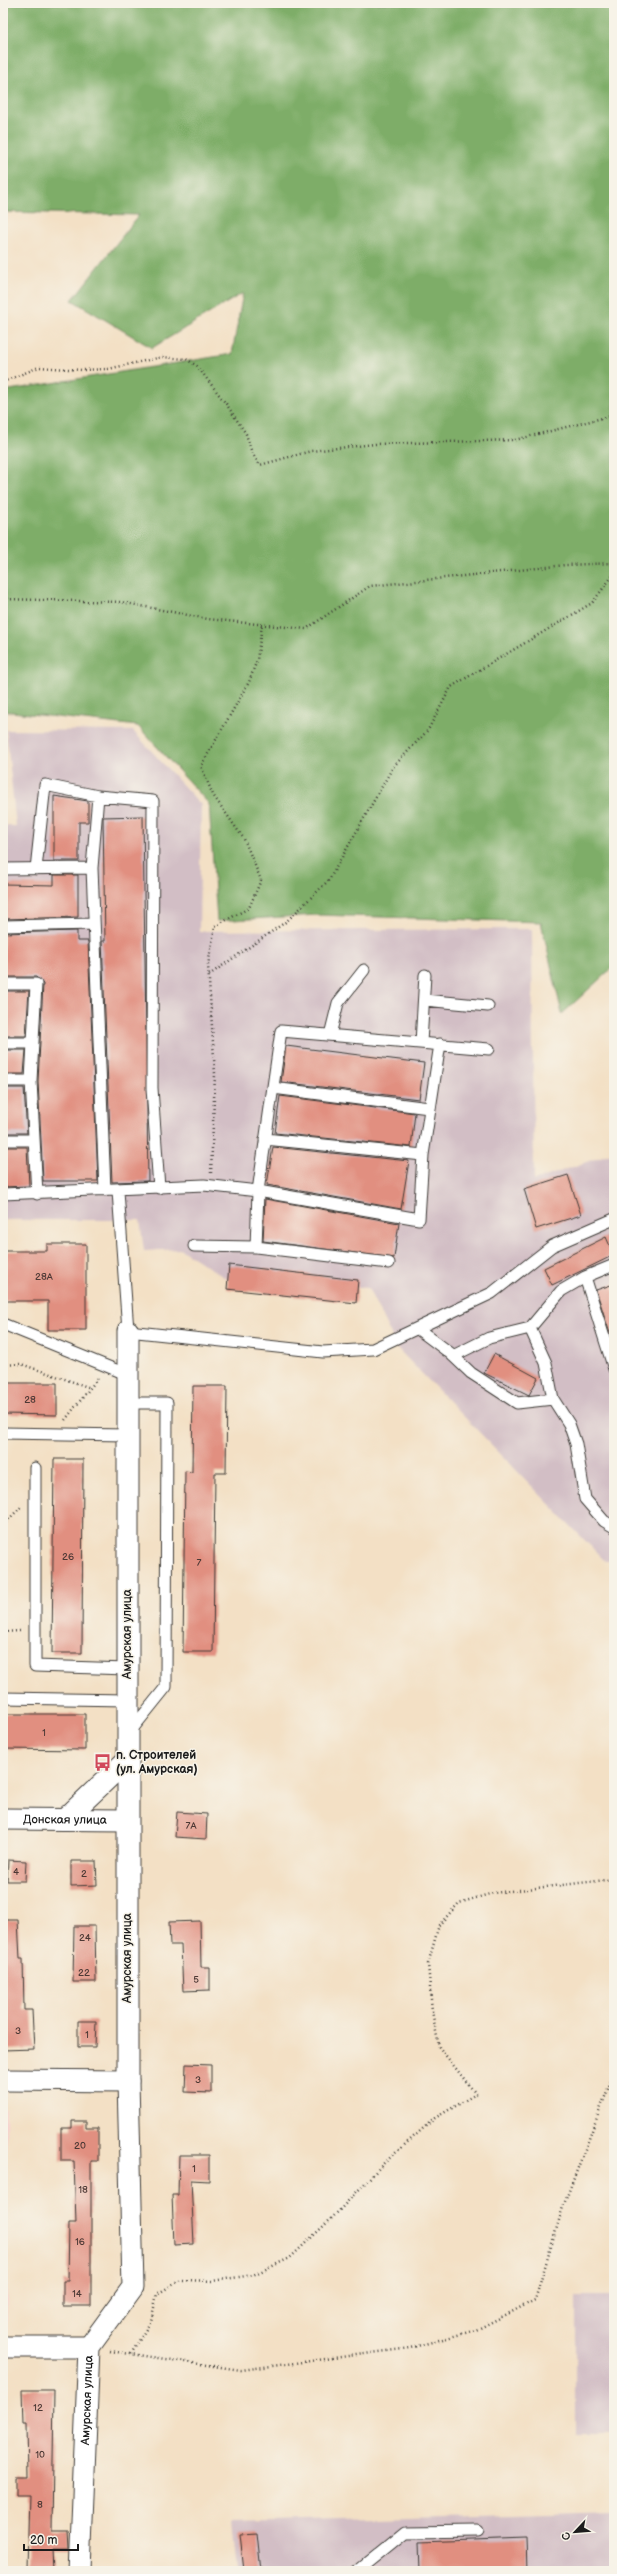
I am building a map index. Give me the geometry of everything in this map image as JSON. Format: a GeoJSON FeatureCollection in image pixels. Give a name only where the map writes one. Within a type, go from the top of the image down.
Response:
{"type":"FeatureCollection","features":[{"type":"Feature","properties":{"kind":"street","name":"Амурская улица"},"geometry":{"type":"LineString","coordinates":[[80,2571],[89,2347],[133,2287],[128,2081],[126,1820],[126,1374],[128,1331]]}},
{"type":"Feature","properties":{"kind":"street"},"geometry":{"type":"LineString","coordinates":[[65,1819],[126,1760]]}},
{"type":"Feature","properties":{"kind":"street","name":"Донская улица"},"geometry":{"type":"LineString","coordinates":[[3,1819],[126,1820]]}},
{"type":"Feature","properties":{"kind":"street"},"geometry":{"type":"LineString","coordinates":[[3,2080],[128,2081]]}},
{"type":"Feature","properties":{"kind":"street"},"geometry":{"type":"LineString","coordinates":[[3,2347],[89,2347]]}},
{"type":"Feature","properties":{"kind":"lane"},"geometry":{"type":"LineString","coordinates":[[36,869],[45,785],[98,796],[153,801],[152,1088],[159,1188]]}},
{"type":"Feature","properties":{"kind":"lane"},"geometry":{"type":"LineString","coordinates":[[98,796],[92,868],[105,1190]]}},
{"type":"Feature","properties":{"kind":"lane"},"geometry":{"type":"LineString","coordinates":[[3,869],[92,868]]}},
{"type":"Feature","properties":{"kind":"lane"},"geometry":{"type":"LineString","coordinates":[[3,926],[94,924]]}},
{"type":"Feature","properties":{"kind":"lane"},"geometry":{"type":"LineString","coordinates":[[330,1035],[338,1003],[364,970]]}},
{"type":"Feature","properties":{"kind":"lane"},"geometry":{"type":"LineString","coordinates":[[421,1043],[425,975]]}},
{"type":"Feature","properties":{"kind":"lane"},"geometry":{"type":"LineString","coordinates":[[3,984],[36,984],[31,1081],[37,1194]]}},
{"type":"Feature","properties":{"kind":"lane"},"geometry":{"type":"LineString","coordinates":[[424,1000],[488,1006]]}},
{"type":"Feature","properties":{"kind":"lane"},"geometry":{"type":"LineString","coordinates":[[256,1247],[258,1191],[281,1031],[490,1048]]}},
{"type":"Feature","properties":{"kind":"lane"},"geometry":{"type":"LineString","coordinates":[[3,1043],[33,1043]]}},
{"type":"Feature","properties":{"kind":"lane"},"geometry":{"type":"LineString","coordinates":[[3,1194],[37,1194],[105,1190],[118,1191],[210,1186],[258,1191],[419,1219],[423,1155],[440,1044]]}},
{"type":"Feature","properties":{"kind":"lane"},"geometry":{"type":"LineString","coordinates":[[3,1081],[31,1081]]}},
{"type":"Feature","properties":{"kind":"lane"},"geometry":{"type":"LineString","coordinates":[[273,1088],[429,1108]]}},
{"type":"Feature","properties":{"kind":"lane"},"geometry":{"type":"LineString","coordinates":[[265,1139],[423,1155]]}},
{"type":"Feature","properties":{"kind":"lane"},"geometry":{"type":"LineString","coordinates":[[3,1140],[34,1140]]}},
{"type":"Feature","properties":{"kind":"lane"},"geometry":{"type":"LineString","coordinates":[[118,1191],[128,1331],[323,1352],[373,1349],[418,1329],[492,1292],[552,1246],[614,1219]]}},
{"type":"Feature","properties":{"kind":"lane"},"geometry":{"type":"LineString","coordinates":[[194,1246],[256,1247],[389,1263]]}},
{"type":"Feature","properties":{"kind":"lane"},"geometry":{"type":"LineString","coordinates":[[453,1356],[489,1338],[530,1328],[561,1290],[585,1277],[614,1265]]}},
{"type":"Feature","properties":{"kind":"lane"},"geometry":{"type":"LineString","coordinates":[[585,1277],[614,1369]]}},
{"type":"Feature","properties":{"kind":"lane"},"geometry":{"type":"LineString","coordinates":[[3,1324],[126,1374]]}},
{"type":"Feature","properties":{"kind":"lane"},"geometry":{"type":"LineString","coordinates":[[530,1328],[546,1364],[553,1399],[569,1424],[576,1444],[585,1499],[604,1521],[614,1526]]}},
{"type":"Feature","properties":{"kind":"lane"},"geometry":{"type":"LineString","coordinates":[[418,1329],[453,1356],[471,1373],[517,1403],[553,1399]]}},
{"type":"Feature","properties":{"kind":"lane"},"geometry":{"type":"LineString","coordinates":[[126,1403],[167,1403],[166,1687],[126,1736]]}},
{"type":"Feature","properties":{"kind":"lane"},"geometry":{"type":"LineString","coordinates":[[3,1433],[126,1435]]}},
{"type":"Feature","properties":{"kind":"lane"},"geometry":{"type":"LineString","coordinates":[[35,1468],[35,1666],[127,1669]]}},
{"type":"Feature","properties":{"kind":"lane"},"geometry":{"type":"LineString","coordinates":[[3,1698],[127,1700]]}},
{"type":"Feature","properties":{"kind":"lane"},"geometry":{"type":"LineString","coordinates":[[358,2571],[406,2532],[477,2531]]}},
{"type":"Feature","properties":{"kind":"path"},"geometry":{"type":"LineString","coordinates":[[3,382],[39,367],[101,369],[162,357],[186,359],[197,366],[227,405],[246,434],[252,453],[260,465],[311,451],[375,444],[515,440],[614,415]]}},
{"type":"Feature","properties":{"kind":"path"},"geometry":{"type":"LineString","coordinates":[[4,600],[121,602],[208,619],[306,629],[370,586],[566,565],[614,563]]}},
{"type":"Feature","properties":{"kind":"path"},"geometry":{"type":"LineString","coordinates":[[208,975],[287,921],[329,880],[393,767],[428,730],[452,687],[592,603],[614,574]]}},
{"type":"Feature","properties":{"kind":"path"},"geometry":{"type":"LineString","coordinates":[[210,1186],[213,1156],[215,1074],[208,965],[215,926],[249,908],[261,880],[244,840],[213,795],[202,766],[249,682],[257,660],[262,625]]}},
{"type":"Feature","properties":{"kind":"path"},"geometry":{"type":"LineString","coordinates":[[3,1365],[21,1364],[91,1388]]}},
{"type":"Feature","properties":{"kind":"path"},"geometry":{"type":"LineString","coordinates":[[54,1434],[106,1367]]}},
{"type":"Feature","properties":{"kind":"path"},"geometry":{"type":"LineString","coordinates":[[131,2354],[151,2321],[157,2294],[181,2280],[212,2281],[253,2274],[290,2258],[334,2217],[384,2163],[435,2118],[476,2094],[439,2047],[432,2011],[428,1964],[439,1925],[459,1903],[493,1893],[614,1879]]}},
{"type":"Feature","properties":{"kind":"path"},"geometry":{"type":"LineString","coordinates":[[89,2347],[241,2370],[410,2348],[476,2330],[536,2300],[563,2207],[614,2073]]}},
{"type":"Feature","properties":{"kind":"shaded area"},"geometry":{"type":"Polygon","coordinates":[[[6,730],[133,731],[201,805],[199,931],[532,929],[534,1181],[614,1152],[614,1561],[605,1561],[398,1349],[368,1288],[227,1279],[180,1249],[144,1251],[140,1220],[3,1220],[3,826],[16,826],[6,730]]]}},
{"type":"Feature","properties":{"kind":"shaded area"},"geometry":{"type":"Polygon","coordinates":[[[3,2109],[6,2109],[7,2332],[3,2332],[3,2109]]]}},
{"type":"Feature","properties":{"kind":"shaded area"},"geometry":{"type":"Polygon","coordinates":[[[576,2296],[614,2296],[614,2433],[576,2433],[576,2296]]]}},
{"type":"Feature","properties":{"kind":"shaded area"},"geometry":{"type":"Polygon","coordinates":[[[614,2512],[614,2571],[238,2571],[233,2523],[614,2512]]]}},
{"type":"Feature","properties":{"kind":"green space"},"geometry":{"type":"Polygon","coordinates":[[[3,3],[614,3],[614,966],[562,1014],[541,922],[317,915],[217,921],[209,804],[138,726],[3,711],[3,391],[232,354],[243,293],[152,348],[72,300],[139,215],[3,212],[3,3]]]}},
{"type":"Feature","properties":{"kind":"building"},"geometry":{"type":"Polygon","coordinates":[[[54,796],[88,801],[88,822],[79,822],[79,861],[54,861],[54,796]]]}},
{"type":"Feature","properties":{"kind":"building"},"geometry":{"type":"Polygon","coordinates":[[[143,816],[148,1181],[112,1182],[102,941],[105,941],[103,817],[143,816]]]}},
{"type":"Feature","properties":{"kind":"building"},"geometry":{"type":"Polygon","coordinates":[[[54,875],[78,875],[78,917],[3,919],[3,884],[54,885],[54,875]]]}},
{"type":"Feature","properties":{"kind":"building"},"geometry":{"type":"Polygon","coordinates":[[[77,931],[77,941],[88,941],[98,1181],[43,1181],[38,1081],[43,984],[36,977],[3,977],[3,933],[77,931]]]}},
{"type":"Feature","properties":{"kind":"building"},"geometry":{"type":"Polygon","coordinates":[[[3,991],[29,991],[26,1036],[3,1036],[3,991]]]}},
{"type":"Feature","properties":{"kind":"building"},"geometry":{"type":"Polygon","coordinates":[[[286,1046],[424,1063],[419,1099],[281,1082],[286,1046]]]}},
{"type":"Feature","properties":{"kind":"building"},"geometry":{"type":"Polygon","coordinates":[[[3,1050],[26,1050],[24,1074],[3,1074],[3,1050]]]}},
{"type":"Feature","properties":{"kind":"building"},"geometry":{"type":"Polygon","coordinates":[[[3,1088],[24,1088],[27,1133],[3,1133],[3,1088]]]}},
{"type":"Feature","properties":{"kind":"building"},"geometry":{"type":"Polygon","coordinates":[[[280,1096],[415,1113],[411,1147],[275,1133],[280,1096]]]}},
{"type":"Feature","properties":{"kind":"building"},"geometry":{"type":"Polygon","coordinates":[[[3,1147],[27,1147],[29,1186],[3,1187],[3,1147]]]}},
{"type":"Feature","properties":{"kind":"building"},"geometry":{"type":"Polygon","coordinates":[[[273,1147],[409,1161],[401,1209],[267,1185],[273,1147]]]}},
{"type":"Feature","properties":{"kind":"building"},"geometry":{"type":"Polygon","coordinates":[[[568,1175],[581,1215],[536,1229],[524,1189],[568,1175]]]}},
{"type":"Feature","properties":{"kind":"building"},"geometry":{"type":"Polygon","coordinates":[[[265,1199],[399,1223],[394,1258],[263,1241],[265,1199]]]}},
{"type":"Feature","properties":{"kind":"building"},"geometry":{"type":"Polygon","coordinates":[[[606,1237],[614,1255],[552,1285],[544,1268],[606,1237]]]}},
{"type":"Feature","properties":{"kind":"building"},"geometry":{"type":"Polygon","coordinates":[[[47,1244],[86,1244],[86,1330],[48,1330],[48,1301],[3,1301],[3,1251],[47,1251],[47,1244]]]}},
{"type":"Feature","properties":{"kind":"building"},"geometry":{"type":"Polygon","coordinates":[[[229,1265],[358,1280],[356,1303],[227,1289],[229,1265]]]}},
{"type":"Feature","properties":{"kind":"building"},"geometry":{"type":"Polygon","coordinates":[[[614,1284],[614,1346],[596,1290],[614,1284]]]}},
{"type":"Feature","properties":{"kind":"building"},"geometry":{"type":"Polygon","coordinates":[[[494,1354],[538,1378],[529,1395],[484,1373],[494,1354]]]}},
{"type":"Feature","properties":{"kind":"building"},"geometry":{"type":"Polygon","coordinates":[[[3,1383],[57,1383],[57,1415],[3,1414],[3,1383]]]}},
{"type":"Feature","properties":{"kind":"building"},"geometry":{"type":"Polygon","coordinates":[[[193,1386],[227,1386],[226,1473],[215,1473],[213,1652],[183,1652],[185,1471],[192,1472],[193,1386]]]}},
{"type":"Feature","properties":{"kind":"building"},"geometry":{"type":"Polygon","coordinates":[[[54,1459],[83,1459],[82,1653],[52,1653],[54,1459]]]}},
{"type":"Feature","properties":{"kind":"building"},"geometry":{"type":"Polygon","coordinates":[[[3,1714],[85,1714],[85,1750],[3,1749],[3,1714]]]}},
{"type":"Feature","properties":{"kind":"building"},"geometry":{"type":"Polygon","coordinates":[[[177,1812],[207,1814],[206,1839],[175,1837],[177,1812]]]}},
{"type":"Feature","properties":{"kind":"building"},"geometry":{"type":"Polygon","coordinates":[[[8,1860],[26,1861],[25,1881],[7,1881],[8,1860]]]}},
{"type":"Feature","properties":{"kind":"building"},"geometry":{"type":"Polygon","coordinates":[[[71,1861],[96,1861],[97,1885],[71,1886],[71,1861]]]}},
{"type":"Feature","properties":{"kind":"building"},"geometry":{"type":"Polygon","coordinates":[[[3,1920],[18,1920],[20,1959],[23,1959],[24,2010],[32,2010],[34,2049],[3,2050],[3,2011],[5,2011],[3,1920]]]}},
{"type":"Feature","properties":{"kind":"building"},"geometry":{"type":"Polygon","coordinates":[[[200,1921],[201,1967],[210,1967],[210,1990],[183,1991],[181,1945],[170,1945],[169,1922],[200,1921]]]}},
{"type":"Feature","properties":{"kind":"building"},"geometry":{"type":"Polygon","coordinates":[[[74,1926],[95,1926],[96,1982],[73,1982],[74,1926]]]}},
{"type":"Feature","properties":{"kind":"building"},"geometry":{"type":"Polygon","coordinates":[[[78,2021],[96,2021],[95,2047],[78,2047],[78,2021]]]}},
{"type":"Feature","properties":{"kind":"building"},"geometry":{"type":"Polygon","coordinates":[[[186,2064],[211,2065],[211,2093],[185,2092],[186,2064]]]}},
{"type":"Feature","properties":{"kind":"building"},"geometry":{"type":"Polygon","coordinates":[[[72,2121],[86,2121],[86,2128],[98,2128],[98,2161],[91,2161],[91,2306],[63,2306],[63,2281],[68,2281],[69,2223],[76,2223],[74,2161],[61,2161],[61,2128],[72,2128],[72,2121]]]}},
{"type":"Feature","properties":{"kind":"building"},"geometry":{"type":"Polygon","coordinates":[[[179,2155],[209,2155],[209,2181],[191,2180],[194,2244],[174,2245],[172,2195],[178,2195],[179,2155]]]}},
{"type":"Feature","properties":{"kind":"building"},"geometry":{"type":"Polygon","coordinates":[[[22,2390],[54,2390],[52,2530],[68,2530],[69,2549],[54,2549],[55,2569],[27,2569],[29,2495],[16,2495],[16,2477],[28,2477],[27,2424],[23,2424],[22,2390]]]}},
{"type":"Feature","properties":{"kind":"building"},"geometry":{"type":"Polygon","coordinates":[[[257,2534],[261,2571],[244,2571],[240,2535],[257,2534]]]}},
{"type":"Feature","properties":{"kind":"building"},"geometry":{"type":"Polygon","coordinates":[[[526,2538],[527,2571],[419,2571],[418,2542],[526,2538]]]}},
{"type":"Feature","properties":{"kind":"place","name":"п. Строителей (ул. Амурская)"},"geometry":{"type":"Point","coordinates":[103,1762]}}]}
